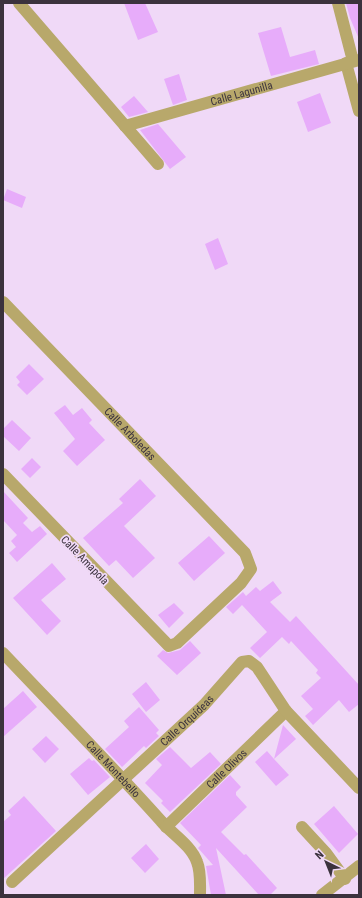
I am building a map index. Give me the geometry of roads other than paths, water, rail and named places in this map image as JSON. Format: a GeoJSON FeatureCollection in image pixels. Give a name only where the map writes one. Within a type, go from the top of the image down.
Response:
{"type":"FeatureCollection","features":[{"type":"Feature","properties":{"kind":"street"},"geometry":{"type":"LineString","coordinates":[[338,3],[353,61],[359,111]]}},
{"type":"Feature","properties":{"kind":"street"},"geometry":{"type":"LineString","coordinates":[[23,4],[158,164]]}},
{"type":"Feature","properties":{"kind":"street","name":"Calle Lagunilla"},"geometry":{"type":"LineString","coordinates":[[125,126],[353,61]]}},
{"type":"Feature","properties":{"kind":"street","name":"Calle Arboledas"},"geometry":{"type":"LineString","coordinates":[[3,302],[244,553],[251,569],[241,583],[178,643],[168,646]]}},
{"type":"Feature","properties":{"kind":"street","name":"Calle Amapola"},"geometry":{"type":"LineString","coordinates":[[3,474],[168,646]]}},
{"type":"Feature","properties":{"kind":"street","name":"Calle Montebello"},"geometry":{"type":"LineString","coordinates":[[3,653],[123,778],[166,827],[187,846],[197,861],[200,878],[200,895]]}},
{"type":"Feature","properties":{"kind":"street","name":"Calle Orquídeas"},"geometry":{"type":"LineString","coordinates":[[12,882],[123,778],[204,705],[242,662],[249,661],[258,667],[286,711]]}},
{"type":"Feature","properties":{"kind":"street"},"geometry":{"type":"LineString","coordinates":[[286,711],[359,788]]}},
{"type":"Feature","properties":{"kind":"street","name":"Calle Olivos"},"geometry":{"type":"LineString","coordinates":[[166,827],[286,711]]}},
{"type":"Feature","properties":{"kind":"street"},"geometry":{"type":"LineString","coordinates":[[302,827],[326,853],[345,879]]}},
{"type":"Feature","properties":{"kind":"street"},"geometry":{"type":"LineString","coordinates":[[322,895],[345,879],[359,866]]}}]}
